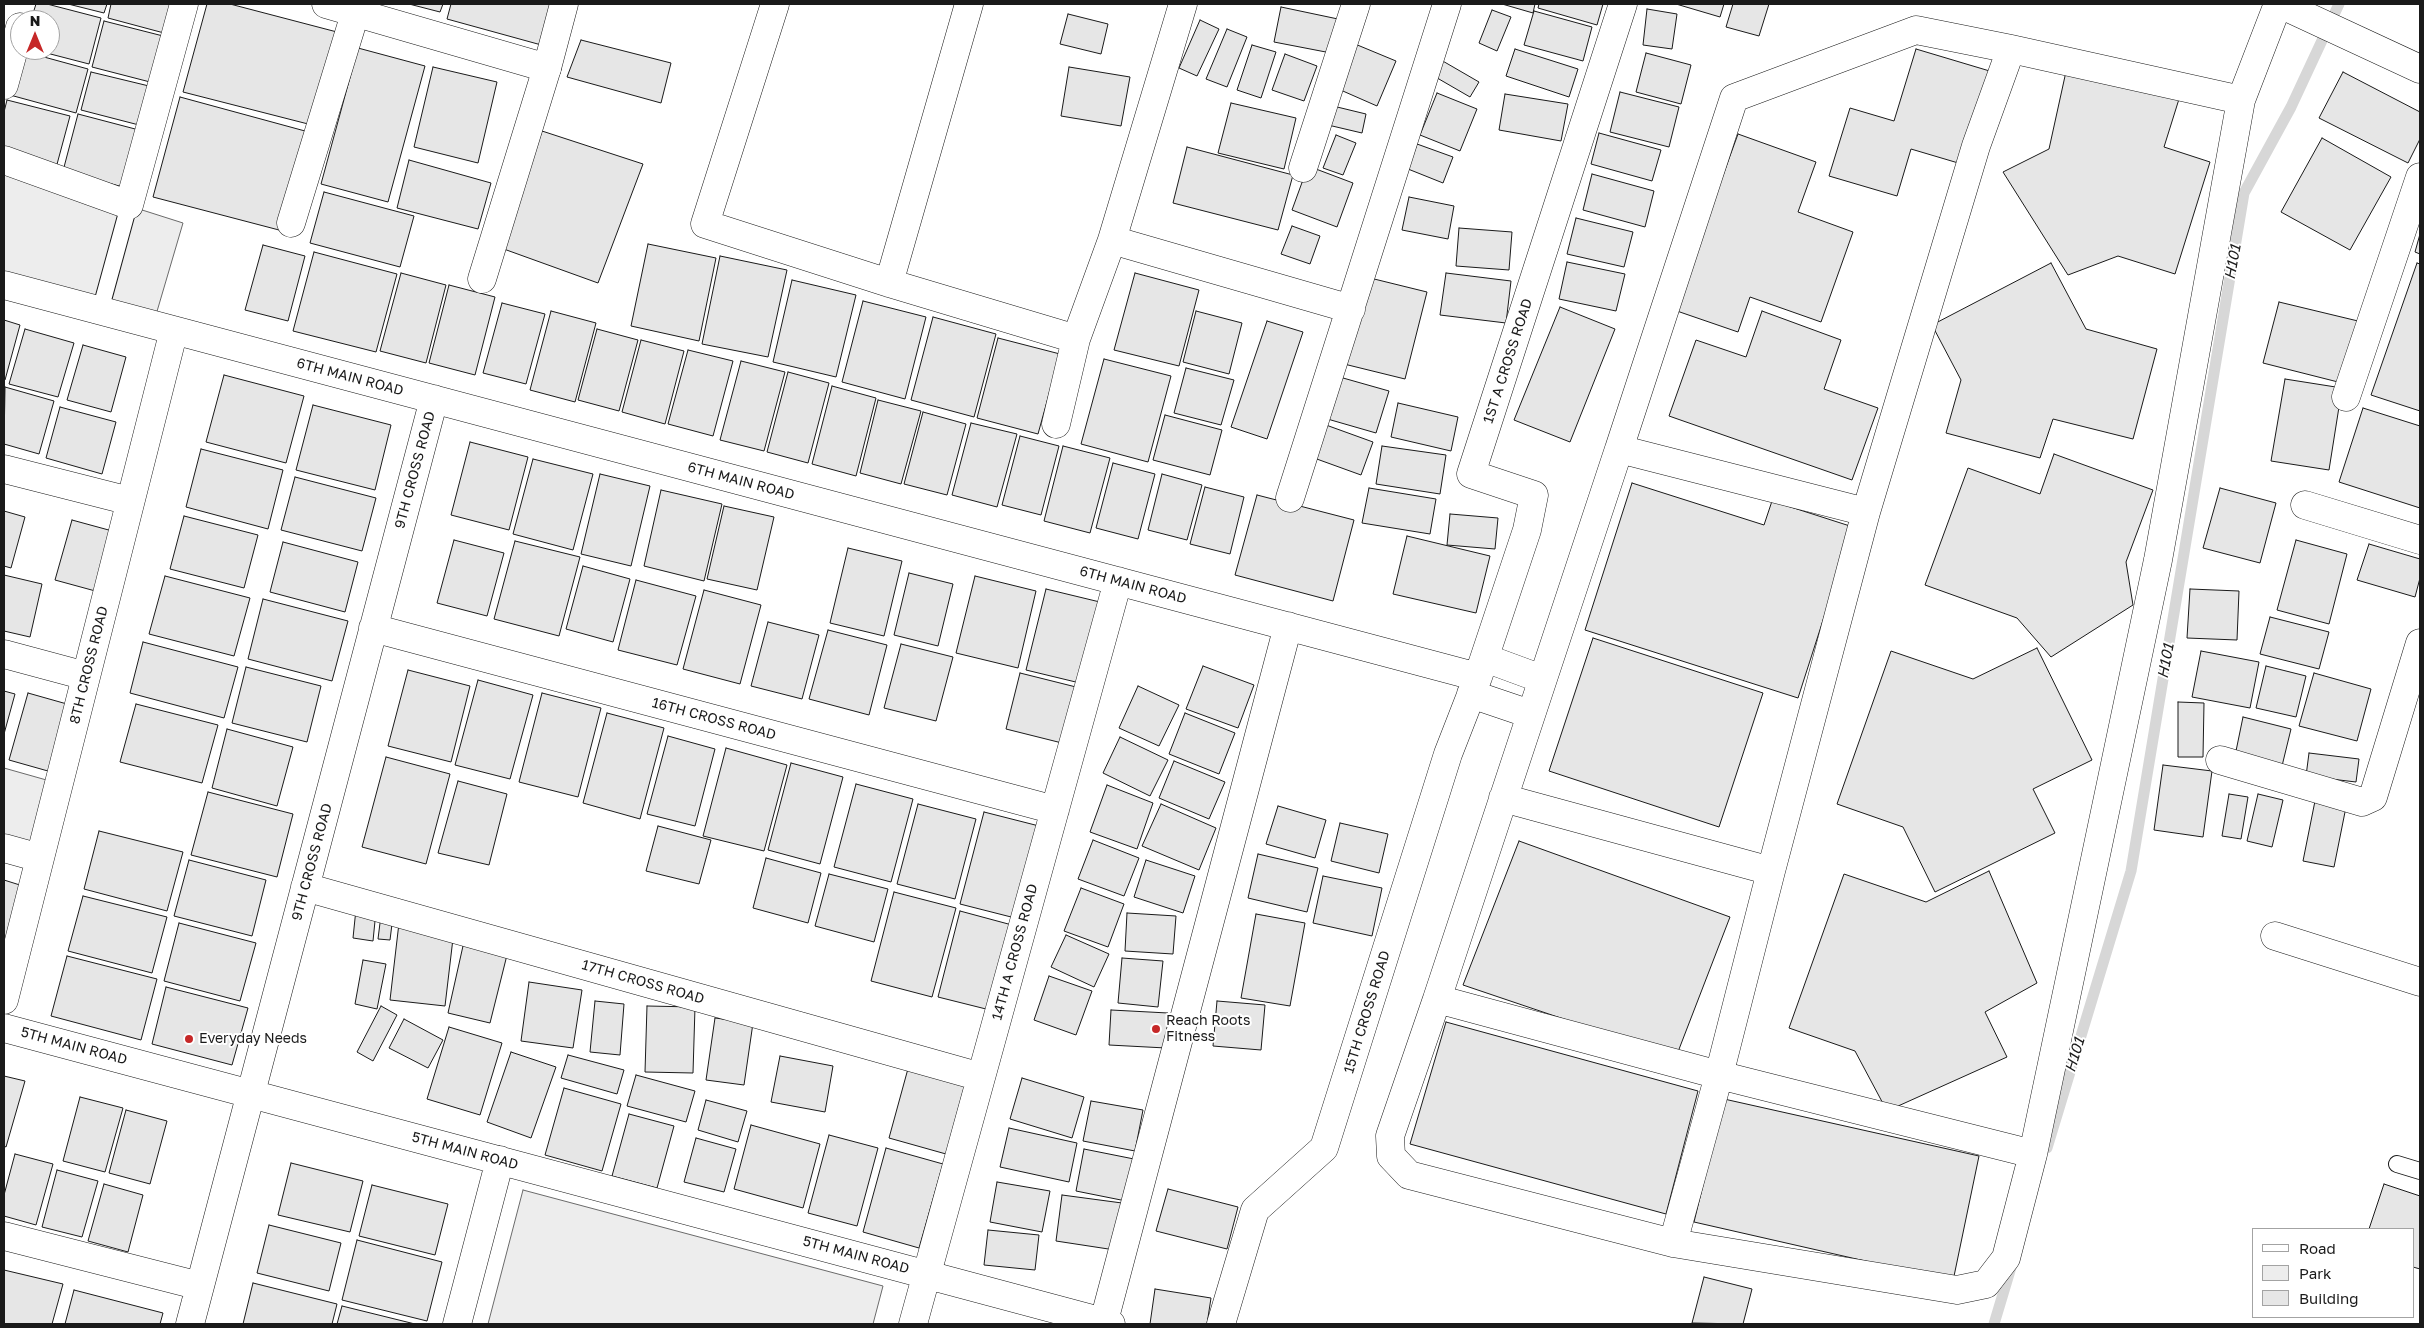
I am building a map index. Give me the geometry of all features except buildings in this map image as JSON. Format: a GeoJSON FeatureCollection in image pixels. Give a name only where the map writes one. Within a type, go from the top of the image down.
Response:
{"type":"FeatureCollection","features":[{"type":"Feature","properties":{"kind":"street"},"geometry":{"type":"LineString","coordinates":[[4,160],[129,205],[184,4]]}},
{"type":"Feature","properties":{"kind":"street"},"geometry":{"type":"LineString","coordinates":[[326,4],[357,8],[547,68]]}},
{"type":"Feature","properties":{"kind":"street"},"geometry":{"type":"LineString","coordinates":[[482,279],[547,68],[564,4]]}},
{"type":"Feature","properties":{"kind":"street"},"geometry":{"type":"LineString","coordinates":[[775,4],[705,224],[889,283],[1076,339]]}},
{"type":"Feature","properties":{"kind":"street"},"geometry":{"type":"LineString","coordinates":[[889,283],[969,4]]}},
{"type":"Feature","properties":{"kind":"street"},"geometry":{"type":"LineString","coordinates":[[1056,424],[1076,339],[1112,240],[1183,4]]}},
{"type":"Feature","properties":{"kind":"street"},"geometry":{"type":"LineString","coordinates":[[1303,168],[1356,4]]}},
{"type":"Feature","properties":{"kind":"street"},"geometry":{"type":"LineString","coordinates":[[1290,498],[1447,4]]}},
{"type":"Feature","properties":{"kind":"street","name":"1ST A CROSS ROAD"},"geometry":{"type":"LineString","coordinates":[[1478,676],[1528,530],[1534,495],[1471,474],[1623,4]]}},
{"type":"Feature","properties":{"kind":"street"},"geometry":{"type":"LineString","coordinates":[[2241,100],[1916,30],[1734,98],[1437,999],[1390,1136],[1391,1156],[1409,1175],[1673,1243],[1957,1290],[1986,1284],[2006,1258],[2033,1154],[2158,560],[2241,100],[2279,4],[2413,65]]}},
{"type":"Feature","properties":{"kind":"street"},"geometry":{"type":"LineString","coordinates":[[291,223],[357,8]]}},
{"type":"Feature","properties":{"kind":"street"},"geometry":{"type":"LineString","coordinates":[[1673,1243],[1720,1075],[1771,871],[1866,512],[1976,146],[2011,49]]}},
{"type":"Feature","properties":{"kind":"street"},"geometry":{"type":"LineString","coordinates":[[4,85],[11,60]]}},
{"type":"Feature","properties":{"kind":"street"},"geometry":{"type":"LineString","coordinates":[[2346,397],[2420,178]]}},
{"type":"Feature","properties":{"kind":"street"},"geometry":{"type":"LineString","coordinates":[[1112,240],[1351,309]]}},
{"type":"Feature","properties":{"kind":"street","name":"6TH MAIN ROAD"},"geometry":{"type":"LineString","coordinates":[[4,285],[1478,676]]}},
{"type":"Feature","properties":{"kind":"street","name":"8TH CROSS ROAD"},"geometry":{"type":"LineString","coordinates":[[4,1000],[174,330]]}},
{"type":"Feature","properties":{"kind":"street","name":"9TH CROSS ROAD"},"geometry":{"type":"LineString","coordinates":[[190,1324],[434,399]]}},
{"type":"Feature","properties":{"kind":"street"},"geometry":{"type":"LineString","coordinates":[[1619,449],[1866,512]]}},
{"type":"Feature","properties":{"kind":"street"},"geometry":{"type":"LineString","coordinates":[[4,469],[130,501]]}},
{"type":"Feature","properties":{"kind":"street"},"geometry":{"type":"LineString","coordinates":[[2305,505],[2420,540]]}},
{"type":"Feature","properties":{"kind":"street","name":"14TH A CROSS ROAD"},"geometry":{"type":"LineString","coordinates":[[912,1324],[1118,581]]}},
{"type":"Feature","properties":{"kind":"street"},"geometry":{"type":"LineString","coordinates":[[1108,1323],[1288,626]]}},
{"type":"Feature","properties":{"kind":"street","name":"16TH CROSS ROAD"},"geometry":{"type":"LineString","coordinates":[[373,628],[1055,810]]}},
{"type":"Feature","properties":{"kind":"street"},"geometry":{"type":"LineString","coordinates":[[2220,760],[2362,802],[2373,797],[2420,643]]}},
{"type":"Feature","properties":{"kind":"street"},"geometry":{"type":"LineString","coordinates":[[4,654],[86,676]]}},
{"type":"Feature","properties":{"kind":"street"},"geometry":{"type":"LineString","coordinates":[[1478,676],[1542,679]]}},
{"type":"Feature","properties":{"kind":"street"},"geometry":{"type":"LineString","coordinates":[[1478,676],[1530,714]]}},
{"type":"Feature","properties":{"kind":"street","name":"15TH CROSS ROAD"},"geometry":{"type":"LineString","coordinates":[[1221,1324],[1255,1210],[1324,1148],[1448,754],[1478,676]]}},
{"type":"Feature","properties":{"kind":"street"},"geometry":{"type":"LineString","coordinates":[[1503,798],[1771,871]]}},
{"type":"Feature","properties":{"kind":"street"},"geometry":{"type":"LineString","coordinates":[[4,848],[40,858]]}},
{"type":"Feature","properties":{"kind":"street","name":"17TH CROSS ROAD"},"geometry":{"type":"LineString","coordinates":[[306,887],[981,1077]]}},
{"type":"Feature","properties":{"kind":"street"},"geometry":{"type":"LineString","coordinates":[[2276,936],[2420,982]]}},
{"type":"Feature","properties":{"kind":"street"},"geometry":{"type":"LineString","coordinates":[[1437,999],[1720,1075],[2033,1154]]}},
{"type":"Feature","properties":{"kind":"street","name":"5TH MAIN ROAD"},"geometry":{"type":"LineString","coordinates":[[4,1028],[1108,1323]]}},
{"type":"Feature","properties":{"kind":"street"},"geometry":{"type":"LineString","coordinates":[[457,1324],[500,1160]]}},
{"type":"Feature","properties":{"kind":"street"},"geometry":{"type":"LineString","coordinates":[[4,1236],[200,1286]]}},
{"type":"Feature","properties":{"kind":"lane"},"geometry":{"type":"LineString","coordinates":[[100,311],[129,205]]}},
{"type":"Feature","properties":{"kind":"lane"},"geometry":{"type":"LineString","coordinates":[[2397,1164],[2420,1171]]}},
{"type":"Feature","properties":{"kind":"green space"},"geometry":{"type":"Polygon","coordinates":[[[4,166],[183,223],[153,325],[4,285],[4,166]]]}},
{"type":"Feature","properties":{"kind":"green space"},"geometry":{"type":"Polygon","coordinates":[[[4,768],[50,781],[33,843],[4,835],[4,768]]]}},
{"type":"Feature","properties":{"kind":"green space"},"geometry":{"type":"Polygon","coordinates":[[[523,1190],[883,1286],[873,1324],[488,1324],[523,1190]]]}},
{"type":"Feature","properties":{"kind":"waterway","name":"H101"},"geometry":{"type":"LineString","coordinates":[[2047,1148],[2131,871],[2244,193],[2291,107],[2339,4]]}},
{"type":"Feature","properties":{"kind":"waterway","name":"H101"},"geometry":{"type":"LineString","coordinates":[[1994,1324],[2012,1264]]}},
{"type":"Feature","properties":{"kind":"place","name":"Reach Roots Fitness"},"geometry":{"type":"Point","coordinates":[1156,1029]}},
{"type":"Feature","properties":{"kind":"place","name":"Everyday Needs"},"geometry":{"type":"Point","coordinates":[189,1039]}}]}
